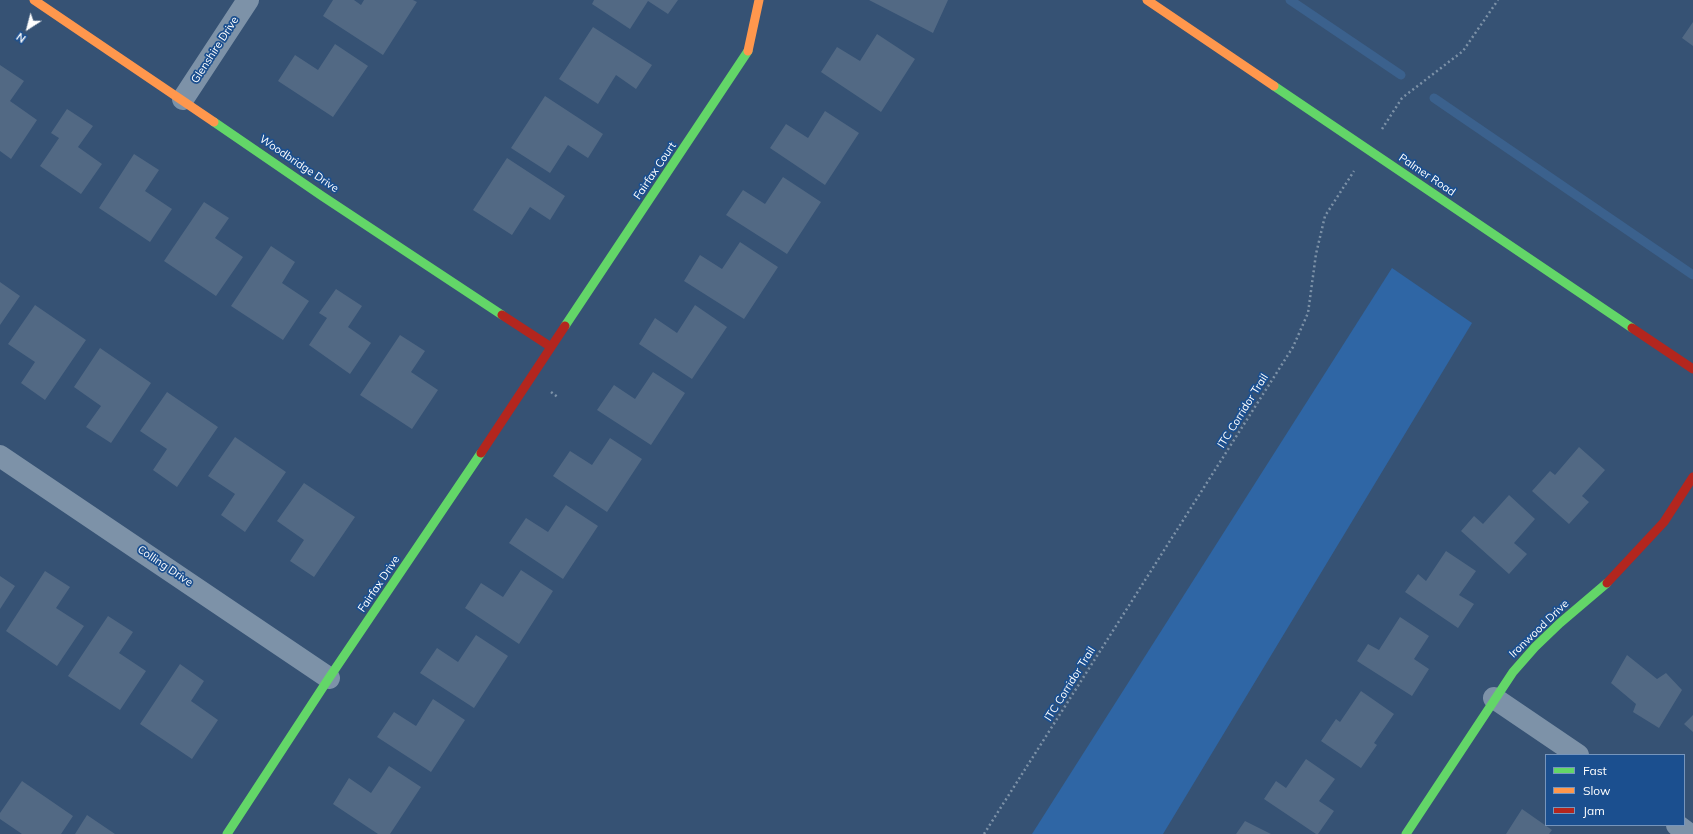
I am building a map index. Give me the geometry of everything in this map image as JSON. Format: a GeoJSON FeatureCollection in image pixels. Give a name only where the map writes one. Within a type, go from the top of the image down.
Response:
{"type":"FeatureCollection","features":[{"type":"Feature","properties":{"kind":"street","name":"Woodbridge Drive"},"geometry":{"type":"LineString","coordinates":[[34,0],[322,196],[551,347]]}},
{"type":"Feature","properties":{"kind":"street","name":"Glenshire Drive"},"geometry":{"type":"LineString","coordinates":[[183,100],[248,0]]}},
{"type":"Feature","properties":{"kind":"street","name":"Fairfax Court"},"geometry":{"type":"LineString","coordinates":[[551,347],[748,53],[759,0]]}},
{"type":"Feature","properties":{"kind":"street","name":"Palmer Road"},"geometry":{"type":"LineString","coordinates":[[1147,0],[1693,369]]}},
{"type":"Feature","properties":{"kind":"street","name":"Fairfax Drive"},"geometry":{"type":"LineString","coordinates":[[227,834],[329,678],[447,505],[551,347]]}},
{"type":"Feature","properties":{"kind":"street","name":"Colling Drive"},"geometry":{"type":"LineString","coordinates":[[0,456],[329,678]]}},
{"type":"Feature","properties":{"kind":"street","name":"Ironwood Drive"},"geometry":{"type":"LineString","coordinates":[[1406,834],[1473,734],[1494,698],[1513,672],[1535,647],[1560,623],[1614,577],[1664,522],[1693,477]]}},
{"type":"Feature","properties":{"kind":"street"},"geometry":{"type":"LineString","coordinates":[[1494,698],[1577,754]]}},
{"type":"Feature","properties":{"kind":"street"},"geometry":{"type":"LineString","coordinates":[[1678,826],[1689,834]]}},
{"type":"Feature","properties":{"kind":"path","name":"ITC Corridor Trail"},"geometry":{"type":"LineString","coordinates":[[984,834],[1293,347],[1308,313],[1316,254],[1325,216],[1402,98],[1463,51],[1498,0]]}},
{"type":"Feature","properties":{"kind":"shaded area"},"geometry":{"type":"Polygon","coordinates":[[[1392,268],[1472,323],[1163,834],[1032,834],[1392,268]]]}},
{"type":"Feature","properties":{"kind":"building"},"geometry":{"type":"Polygon","coordinates":[[[333,0],[354,0],[361,5],[364,0],[413,0],[417,2],[383,55],[323,16],[333,0]]]}},
{"type":"Feature","properties":{"kind":"building"},"geometry":{"type":"Polygon","coordinates":[[[594,0],[678,0],[668,14],[648,1],[630,29],[592,4],[594,0]]]}},
{"type":"Feature","properties":{"kind":"building"},"geometry":{"type":"Polygon","coordinates":[[[869,0],[948,0],[933,33],[869,0]]]}},
{"type":"Feature","properties":{"kind":"building"},"geometry":{"type":"Polygon","coordinates":[[[1693,22],[1693,46],[1682,38],[1693,22]]]}},
{"type":"Feature","properties":{"kind":"building"},"geometry":{"type":"Polygon","coordinates":[[[593,27],[652,65],[636,89],[616,75],[598,104],[559,79],[593,27]]]}},
{"type":"Feature","properties":{"kind":"building"},"geometry":{"type":"Polygon","coordinates":[[[877,34],[915,59],[881,112],[821,72],[837,47],[860,61],[877,34]]]}},
{"type":"Feature","properties":{"kind":"building"},"geometry":{"type":"Polygon","coordinates":[[[335,44],[368,66],[333,117],[278,81],[295,55],[318,70],[335,44]]]}},
{"type":"Feature","properties":{"kind":"building"},"geometry":{"type":"Polygon","coordinates":[[[0,65],[24,81],[10,101],[37,120],[11,159],[0,151],[0,65]]]}},
{"type":"Feature","properties":{"kind":"building"},"geometry":{"type":"Polygon","coordinates":[[[545,96],[603,134],[588,158],[568,145],[550,173],[511,148],[545,96]]]}},
{"type":"Feature","properties":{"kind":"building"},"geometry":{"type":"Polygon","coordinates":[[[67,109],[93,126],[78,147],[102,164],[81,194],[40,166],[59,138],[51,133],[67,109]]]}},
{"type":"Feature","properties":{"kind":"building"},"geometry":{"type":"Polygon","coordinates":[[[825,111],[859,133],[825,185],[770,148],[786,124],[808,138],[825,111]]]}},
{"type":"Feature","properties":{"kind":"building"},"geometry":{"type":"Polygon","coordinates":[[[134,154],[159,170],[145,191],[172,209],[150,242],[99,208],[134,154]]]}},
{"type":"Feature","properties":{"kind":"building"},"geometry":{"type":"Polygon","coordinates":[[[507,158],[565,196],[550,220],[530,207],[512,235],[473,210],[507,158]]]}},
{"type":"Feature","properties":{"kind":"building"},"geometry":{"type":"Polygon","coordinates":[[[783,177],[821,202],[787,254],[726,215],[743,190],[765,204],[783,177]]]}},
{"type":"Feature","properties":{"kind":"building"},"geometry":{"type":"Polygon","coordinates":[[[204,202],[229,218],[215,238],[243,257],[216,296],[164,261],[204,202]]]}},
{"type":"Feature","properties":{"kind":"building"},"geometry":{"type":"Polygon","coordinates":[[[740,242],[778,267],[744,319],[684,281],[700,255],[722,269],[740,242]]]}},
{"type":"Feature","properties":{"kind":"building"},"geometry":{"type":"Polygon","coordinates":[[[271,246],[295,262],[282,283],[309,301],[283,340],[231,306],[271,246]]]}},
{"type":"Feature","properties":{"kind":"building"},"geometry":{"type":"Polygon","coordinates":[[[0,282],[20,296],[0,325],[0,282]]]}},
{"type":"Feature","properties":{"kind":"building"},"geometry":{"type":"Polygon","coordinates":[[[336,289],[362,306],[348,327],[371,343],[350,374],[309,345],[327,318],[319,313],[336,289]]]}},
{"type":"Feature","properties":{"kind":"building"},"geometry":{"type":"Polygon","coordinates":[[[35,305],[86,340],[45,400],[21,383],[35,362],[8,344],[35,305]]]}},
{"type":"Feature","properties":{"kind":"building"},"geometry":{"type":"Polygon","coordinates":[[[695,305],[727,327],[692,379],[639,344],[655,318],[677,333],[695,305]]]}},
{"type":"Feature","properties":{"kind":"building"},"geometry":{"type":"Polygon","coordinates":[[[400,335],[425,351],[411,372],[438,390],[412,429],[360,395],[400,335]]]}},
{"type":"Feature","properties":{"kind":"building"},"geometry":{"type":"Polygon","coordinates":[[[100,348],[151,383],[111,443],[86,427],[101,406],[74,387],[100,348]]]}},
{"type":"Feature","properties":{"kind":"building"},"geometry":{"type":"Polygon","coordinates":[[[653,372],[685,393],[651,445],[597,410],[614,385],[635,399],[653,372]]]}},
{"type":"Feature","properties":{"kind":"building"},"geometry":{"type":"Polygon","coordinates":[[[167,392],[218,427],[177,487],[153,470],[167,449],[140,431],[167,392]]]}},
{"type":"Feature","properties":{"kind":"building"},"geometry":{"type":"Polygon","coordinates":[[[235,437],[286,472],[245,532],[221,515],[235,494],[208,476],[235,437]]]}},
{"type":"Feature","properties":{"kind":"building"},"geometry":{"type":"Polygon","coordinates":[[[610,438],[642,459],[607,512],[553,476],[570,451],[592,465],[610,438]]]}},
{"type":"Feature","properties":{"kind":"building"},"geometry":{"type":"Polygon","coordinates":[[[1579,447],[1605,470],[1582,496],[1589,502],[1569,524],[1532,491],[1550,471],[1555,475],[1579,447]]]}},
{"type":"Feature","properties":{"kind":"building"},"geometry":{"type":"Polygon","coordinates":[[[304,483],[355,517],[314,577],[290,561],[304,540],[277,521],[304,483]]]}},
{"type":"Feature","properties":{"kind":"building"},"geometry":{"type":"Polygon","coordinates":[[[1509,495],[1535,519],[1514,543],[1527,554],[1509,574],[1461,531],[1474,516],[1483,524],[1509,495]]]}},
{"type":"Feature","properties":{"kind":"building"},"geometry":{"type":"Polygon","coordinates":[[[566,505],[598,526],[563,579],[509,543],[526,518],[548,532],[566,505]]]}},
{"type":"Feature","properties":{"kind":"building"},"geometry":{"type":"Polygon","coordinates":[[[1446,551],[1476,571],[1459,595],[1474,604],[1458,628],[1405,592],[1418,574],[1426,581],[1446,551]]]}},
{"type":"Feature","properties":{"kind":"building"},"geometry":{"type":"Polygon","coordinates":[[[521,570],[553,591],[519,644],[465,608],[481,583],[503,597],[521,570]]]}},
{"type":"Feature","properties":{"kind":"building"},"geometry":{"type":"Polygon","coordinates":[[[45,571],[70,587],[56,608],[84,626],[57,666],[6,631],[45,571]]]}},
{"type":"Feature","properties":{"kind":"building"},"geometry":{"type":"Polygon","coordinates":[[[0,576],[15,586],[0,609],[0,576]]]}},
{"type":"Feature","properties":{"kind":"building"},"geometry":{"type":"Polygon","coordinates":[[[108,616],[133,632],[119,653],[146,671],[120,710],[68,676],[108,616]]]}},
{"type":"Feature","properties":{"kind":"building"},"geometry":{"type":"Polygon","coordinates":[[[1400,617],[1429,636],[1414,659],[1429,669],[1412,696],[1357,661],[1368,644],[1379,650],[1400,617]]]}},
{"type":"Feature","properties":{"kind":"building"},"geometry":{"type":"Polygon","coordinates":[[[476,635],[508,656],[474,708],[420,673],[437,648],[458,662],[476,635]]]}},
{"type":"Feature","properties":{"kind":"building"},"geometry":{"type":"Polygon","coordinates":[[[1627,655],[1657,679],[1666,673],[1682,690],[1659,728],[1633,712],[1636,704],[1611,683],[1627,655]]]}},
{"type":"Feature","properties":{"kind":"building"},"geometry":{"type":"Polygon","coordinates":[[[180,664],[204,681],[191,701],[218,720],[192,759],[140,724],[180,664]]]}},
{"type":"Feature","properties":{"kind":"building"},"geometry":{"type":"Polygon","coordinates":[[[1361,691],[1394,714],[1374,743],[1377,745],[1361,768],[1321,741],[1336,719],[1340,722],[1361,691]]]}},
{"type":"Feature","properties":{"kind":"building"},"geometry":{"type":"Polygon","coordinates":[[[433,699],[465,720],[431,772],[377,737],[394,712],[416,726],[433,699]]]}},
{"type":"Feature","properties":{"kind":"building"},"geometry":{"type":"Polygon","coordinates":[[[1693,715],[1693,732],[1684,724],[1693,715]]]}},
{"type":"Feature","properties":{"kind":"building"},"geometry":{"type":"Polygon","coordinates":[[[1306,759],[1335,779],[1319,801],[1334,811],[1318,834],[1264,799],[1276,781],[1286,788],[1306,759]]]}},
{"type":"Feature","properties":{"kind":"building"},"geometry":{"type":"Polygon","coordinates":[[[389,766],[421,787],[390,834],[378,834],[333,804],[349,778],[371,793],[389,766]]]}},
{"type":"Feature","properties":{"kind":"building"},"geometry":{"type":"Polygon","coordinates":[[[22,781],[73,816],[61,834],[22,834],[0,819],[0,813],[22,781]]]}},
{"type":"Feature","properties":{"kind":"building"},"geometry":{"type":"Polygon","coordinates":[[[1522,809],[1552,830],[1549,834],[1506,834],[1522,809]]]}},
{"type":"Feature","properties":{"kind":"building"},"geometry":{"type":"Polygon","coordinates":[[[87,815],[115,834],[75,834],[87,815]]]}},
{"type":"Feature","properties":{"kind":"building"},"geometry":{"type":"Polygon","coordinates":[[[1245,821],[1271,834],[1236,834],[1245,821]]]}},
{"type":"Feature","properties":{"kind":"waterway"},"geometry":{"type":"LineString","coordinates":[[1290,0],[1401,75]]}},
{"type":"Feature","properties":{"kind":"waterway"},"geometry":{"type":"LineString","coordinates":[[1434,98],[1693,275]]}},
{"type":"Feature","properties":{"kind":"traffic: fast"},"geometry":{"type":"LineString","coordinates":[[565,326],[748,51]]}},
{"type":"Feature","properties":{"kind":"traffic: fast"},"geometry":{"type":"LineString","coordinates":[[1274,86],[1632,328]]}},
{"type":"Feature","properties":{"kind":"traffic: fast"},"geometry":{"type":"LineString","coordinates":[[214,122],[322,196],[502,315]]}},
{"type":"Feature","properties":{"kind":"traffic: fast"},"geometry":{"type":"LineString","coordinates":[[227,834],[329,678],[481,453]]}},
{"type":"Feature","properties":{"kind":"traffic: fast"},"geometry":{"type":"LineString","coordinates":[[1406,834],[1513,672],[1535,647],[1560,623],[1607,583]]}},
{"type":"Feature","properties":{"kind":"traffic: slow"},"geometry":{"type":"LineString","coordinates":[[34,0],[214,122]]}},
{"type":"Feature","properties":{"kind":"traffic: slow"},"geometry":{"type":"LineString","coordinates":[[748,51],[759,0]]}},
{"type":"Feature","properties":{"kind":"traffic: slow"},"geometry":{"type":"LineString","coordinates":[[1147,0],[1274,86]]}},
{"type":"Feature","properties":{"kind":"traffic: jam"},"geometry":{"type":"LineString","coordinates":[[502,315],[551,347]]}},
{"type":"Feature","properties":{"kind":"traffic: jam"},"geometry":{"type":"LineString","coordinates":[[481,453],[565,326]]}},
{"type":"Feature","properties":{"kind":"traffic: jam"},"geometry":{"type":"LineString","coordinates":[[1632,328],[1693,369]]}},
{"type":"Feature","properties":{"kind":"traffic: jam"},"geometry":{"type":"LineString","coordinates":[[1607,583],[1664,522],[1693,477]]}}]}
